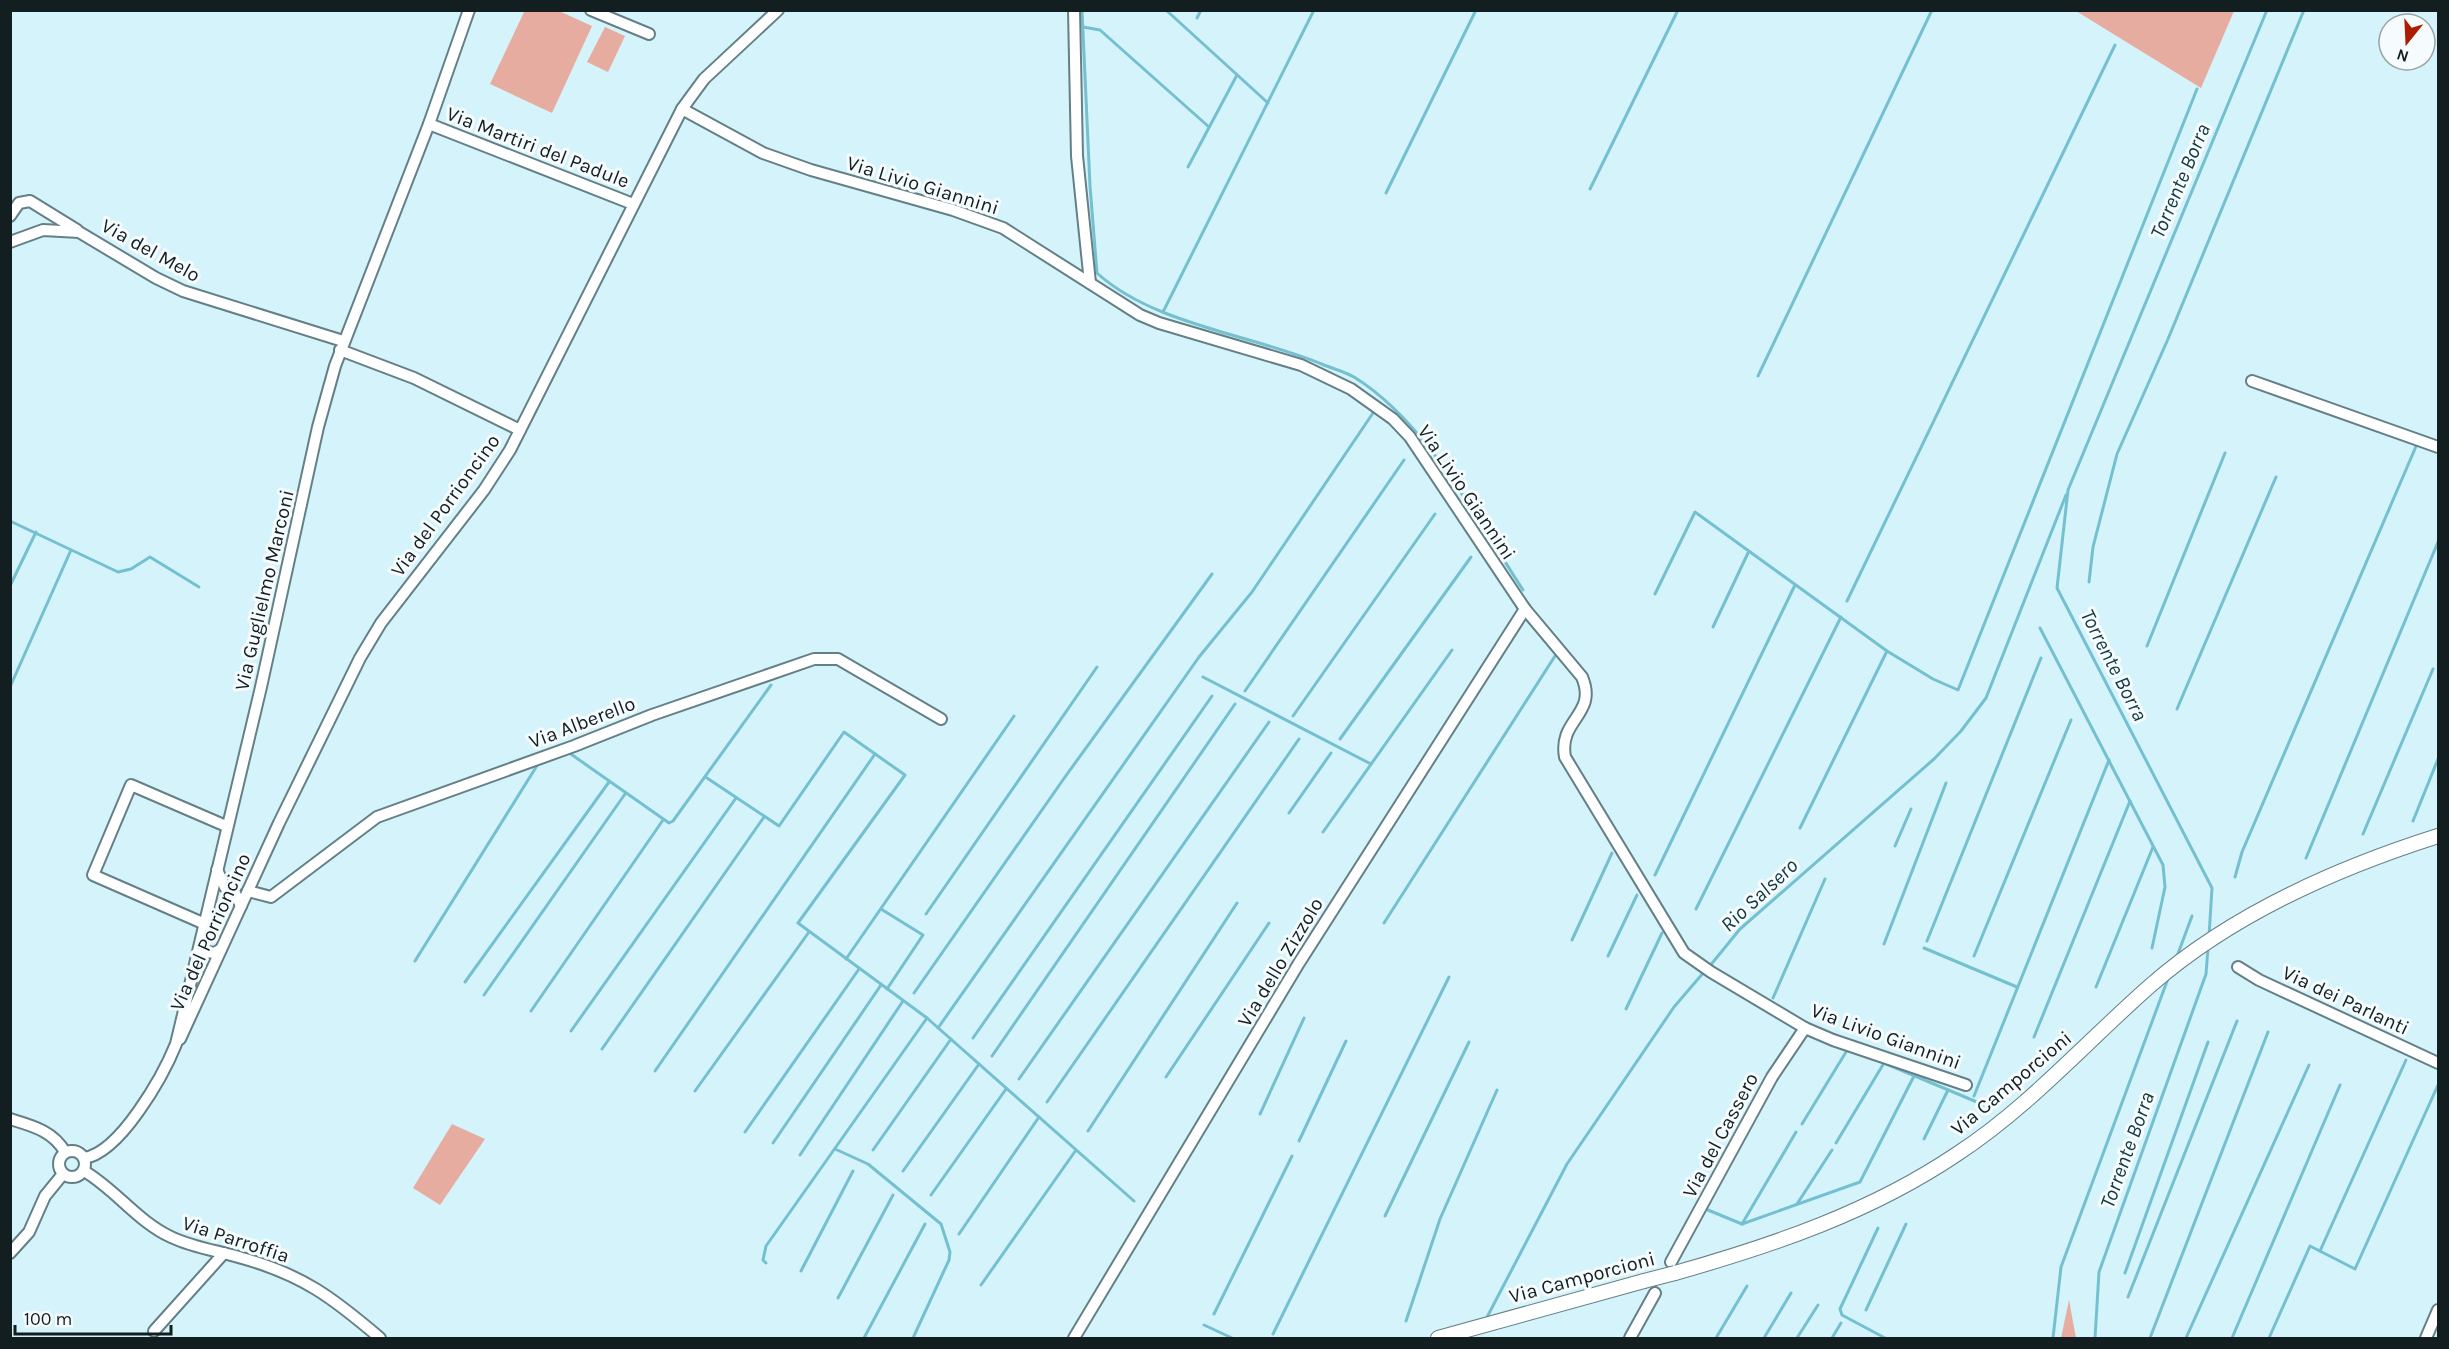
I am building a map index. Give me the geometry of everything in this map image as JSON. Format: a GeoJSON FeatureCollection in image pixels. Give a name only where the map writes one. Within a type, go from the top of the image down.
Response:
{"type":"FeatureCollection","features":[{"type":"Feature","properties":{"kind":"main road","name":"Via Camporcioni"},"geometry":{"type":"LineString","coordinates":[[1438,1338],[1644,1281],[1673,1267],[1790,1238],[1894,1193],[1958,1154],[2014,1112],[2153,984],[2194,952],[2247,919],[2345,869],[2439,836]]}},
{"type":"Feature","properties":{"kind":"street","name":"Via Guglielmo Marconi"},"geometry":{"type":"LineString","coordinates":[[84,1158],[98,1154],[134,1116],[159,1080],[176,1044],[226,826],[261,687],[318,427],[342,345],[429,124],[469,10]]}},
{"type":"Feature","properties":{"kind":"street"},"geometry":{"type":"LineString","coordinates":[[591,10],[650,34]]}},
{"type":"Feature","properties":{"kind":"street","name":"Via del Porrioncino"},"geometry":{"type":"LineString","coordinates":[[176,1044],[184,1033],[249,889],[360,658],[381,623],[484,490],[520,430],[682,109],[704,79],[778,10]]}},
{"type":"Feature","properties":{"kind":"street"},"geometry":{"type":"LineString","coordinates":[[1074,10],[1077,156],[1090,283]]}},
{"type":"Feature","properties":{"kind":"street","name":"Via Livio Giannini"},"geometry":{"type":"LineString","coordinates":[[682,109],[763,153],[952,210],[1003,228],[1140,315],[1159,323],[1301,365],[1326,375],[1372,402],[1410,437],[1525,609],[1582,677],[1587,690],[1587,701],[1564,739],[1564,756],[1684,952],[1711,972],[1805,1028],[1833,1040],[1966,1085]]}},
{"type":"Feature","properties":{"kind":"street","name":"Via Martiri del Padule"},"geometry":{"type":"LineString","coordinates":[[429,124],[633,204]]}},
{"type":"Feature","properties":{"kind":"street"},"geometry":{"type":"LineString","coordinates":[[10,216],[20,203],[30,201],[79,232]]}},
{"type":"Feature","properties":{"kind":"street","name":"Via del Melo"},"geometry":{"type":"LineString","coordinates":[[10,242],[43,230],[79,232],[156,278],[183,291],[342,345],[520,430]]}},
{"type":"Feature","properties":{"kind":"street"},"geometry":{"type":"LineString","coordinates":[[2252,381],[2439,447]]}},
{"type":"Feature","properties":{"kind":"street","name":"Via dello Zizzolo"},"geometry":{"type":"LineString","coordinates":[[1074,1338],[1299,963],[1525,609]]}},
{"type":"Feature","properties":{"kind":"street","name":"Via Alberello"},"geometry":{"type":"LineString","coordinates":[[249,889],[271,897],[377,817],[574,746],[652,715],[814,659],[838,658],[941,719]]}},
{"type":"Feature","properties":{"kind":"street"},"geometry":{"type":"LineString","coordinates":[[205,924],[93,875],[131,785],[226,826]]}},
{"type":"Feature","properties":{"kind":"street"},"geometry":{"type":"LineString","coordinates":[[217,870],[242,906]]}},
{"type":"Feature","properties":{"kind":"street"},"geometry":{"type":"LineString","coordinates":[[212,894],[230,889],[249,889]]}},
{"type":"Feature","properties":{"kind":"street"},"geometry":{"type":"LineString","coordinates":[[202,937],[204,950],[211,953],[221,949]]}},
{"type":"Feature","properties":{"kind":"street","name":"Via dei Parlanti"},"geometry":{"type":"LineString","coordinates":[[2238,968],[2259,980],[2439,1063]]}},
{"type":"Feature","properties":{"kind":"street","name":"Via del Cassero"},"geometry":{"type":"LineString","coordinates":[[1673,1267],[1772,1077],[1805,1028]]}},
{"type":"Feature","properties":{"kind":"street"},"geometry":{"type":"LineString","coordinates":[[10,1119],[45,1131],[61,1144],[65,1152]]}},
{"type":"Feature","properties":{"kind":"street"},"geometry":{"type":"LineString","coordinates":[[74,1151],[84,1158],[84,1171],[72,1178],[63,1174],[59,1162],[65,1152],[74,1151]]}},
{"type":"Feature","properties":{"kind":"street","name":"Via Parroffia"},"geometry":{"type":"LineString","coordinates":[[84,1171],[99,1179],[157,1229],[188,1244],[224,1253],[309,1284],[336,1300],[380,1338]]}},
{"type":"Feature","properties":{"kind":"street"},"geometry":{"type":"LineString","coordinates":[[10,1253],[29,1232],[45,1196],[63,1174]]}},
{"type":"Feature","properties":{"kind":"street"},"geometry":{"type":"LineString","coordinates":[[154,1331],[224,1253]]}},
{"type":"Feature","properties":{"kind":"street"},"geometry":{"type":"LineString","coordinates":[[1630,1338],[1655,1293]]}},
{"type":"Feature","properties":{"kind":"street"},"geometry":{"type":"LineString","coordinates":[[2426,1338],[2439,1310]]}},
{"type":"Feature","properties":{"kind":"shaded area"},"geometry":{"type":"Polygon","coordinates":[[[525,10],[559,11],[592,26],[552,113],[490,84],[525,10]]]}},
{"type":"Feature","properties":{"kind":"shaded area"},"geometry":{"type":"Polygon","coordinates":[[[2076,11],[2234,11],[2201,88],[2076,11]]]}},
{"type":"Feature","properties":{"kind":"shaded area"},"geometry":{"type":"Polygon","coordinates":[[[605,27],[625,36],[608,72],[587,62],[605,27]]]}},
{"type":"Feature","properties":{"kind":"shaded area"},"geometry":{"type":"Polygon","coordinates":[[[452,1124],[485,1139],[440,1205],[413,1188],[452,1124]]]}},
{"type":"Feature","properties":{"kind":"shaded area"},"geometry":{"type":"Polygon","coordinates":[[[2069,1300],[2076,1338],[2061,1338],[2069,1300]]]}},
{"type":"Feature","properties":{"kind":"waterway"},"geometry":{"type":"LineString","coordinates":[[1082,10],[1090,186],[1097,273],[1120,291],[1147,305],[1175,317],[1343,372],[1380,396],[1405,419],[1449,474],[1523,590]]}},
{"type":"Feature","properties":{"kind":"waterway"},"geometry":{"type":"LineString","coordinates":[[1166,10],[1268,103]]}},
{"type":"Feature","properties":{"kind":"waterway"},"geometry":{"type":"LineString","coordinates":[[1197,18],[1201,10]]}},
{"type":"Feature","properties":{"kind":"waterway"},"geometry":{"type":"LineString","coordinates":[[1163,312],[1314,10]]}},
{"type":"Feature","properties":{"kind":"waterway"},"geometry":{"type":"LineString","coordinates":[[1386,193],[1476,10]]}},
{"type":"Feature","properties":{"kind":"waterway"},"geometry":{"type":"LineString","coordinates":[[1590,189],[1678,10]]}},
{"type":"Feature","properties":{"kind":"waterway"},"geometry":{"type":"LineString","coordinates":[[1758,376],[1932,10]]}},
{"type":"Feature","properties":{"kind":"waterway","name":"Torrente Borra"},"geometry":{"type":"LineString","coordinates":[[2209,936],[2212,888],[2057,588],[2068,490],[2267,10]]}},
{"type":"Feature","properties":{"kind":"waterway"},"geometry":{"type":"LineString","coordinates":[[2089,582],[2093,547],[2117,454],[2168,339],[2304,10]]}},
{"type":"Feature","properties":{"kind":"waterway"},"geometry":{"type":"LineString","coordinates":[[1083,27],[1100,30],[1209,127]]}},
{"type":"Feature","properties":{"kind":"waterway"},"geometry":{"type":"LineString","coordinates":[[1847,601],[2115,45]]}},
{"type":"Feature","properties":{"kind":"waterway"},"geometry":{"type":"LineString","coordinates":[[1188,167],[1237,75]]}},
{"type":"Feature","properties":{"kind":"waterway"},"geometry":{"type":"LineString","coordinates":[[1655,594],[1695,512],[1887,651],[1933,679],[1958,690],[2197,89]]}},
{"type":"Feature","properties":{"kind":"waterway"},"geometry":{"type":"LineString","coordinates":[[938,1028],[1199,657],[1252,592],[1373,413]]}},
{"type":"Feature","properties":{"kind":"waterway"},"geometry":{"type":"LineString","coordinates":[[2235,877],[2242,852],[2417,444]]}},
{"type":"Feature","properties":{"kind":"waterway"},"geometry":{"type":"LineString","coordinates":[[2147,646],[2225,453]]}},
{"type":"Feature","properties":{"kind":"waterway"},"geometry":{"type":"LineString","coordinates":[[1245,691],[1404,460]]}},
{"type":"Feature","properties":{"kind":"waterway"},"geometry":{"type":"LineString","coordinates":[[2177,709],[2276,477]]}},
{"type":"Feature","properties":{"kind":"waterway","name":"Rio Salsero"},"geometry":{"type":"LineString","coordinates":[[1709,967],[1740,929],[1934,759],[1961,731],[1986,698],[2066,495]]}},
{"type":"Feature","properties":{"kind":"waterway"},"geometry":{"type":"LineString","coordinates":[[1293,716],[1435,514]]}},
{"type":"Feature","properties":{"kind":"waterway"},"geometry":{"type":"LineString","coordinates":[[10,521],[118,572],[131,569],[150,557],[199,587]]}},
{"type":"Feature","properties":{"kind":"waterway"},"geometry":{"type":"LineString","coordinates":[[10,586],[36,532]]}},
{"type":"Feature","properties":{"kind":"waterway"},"geometry":{"type":"LineString","coordinates":[[2306,858],[2438,542]]}},
{"type":"Feature","properties":{"kind":"waterway"},"geometry":{"type":"LineString","coordinates":[[10,687],[71,550]]}},
{"type":"Feature","properties":{"kind":"waterway"},"geometry":{"type":"LineString","coordinates":[[1713,627],[1748,553]]}},
{"type":"Feature","properties":{"kind":"waterway"},"geometry":{"type":"LineString","coordinates":[[1340,739],[1471,557]]}},
{"type":"Feature","properties":{"kind":"waterway"},"geometry":{"type":"LineString","coordinates":[[914,993],[1065,777],[1212,574]]}},
{"type":"Feature","properties":{"kind":"waterway"},"geometry":{"type":"LineString","coordinates":[[1655,875],[1795,585]]}},
{"type":"Feature","properties":{"kind":"waterway"},"geometry":{"type":"LineString","coordinates":[[1696,909],[1841,617]]}},
{"type":"Feature","properties":{"kind":"waterway"},"geometry":{"type":"LineString","coordinates":[[2040,628],[2163,865],[2165,887],[2152,948]]}},
{"type":"Feature","properties":{"kind":"waterway"},"geometry":{"type":"LineString","coordinates":[[1323,832],[1452,650]]}},
{"type":"Feature","properties":{"kind":"waterway"},"geometry":{"type":"LineString","coordinates":[[1800,828],[1887,651]]}},
{"type":"Feature","properties":{"kind":"waterway"},"geometry":{"type":"LineString","coordinates":[[1384,923],[1555,656]]}},
{"type":"Feature","properties":{"kind":"waterway"},"geometry":{"type":"LineString","coordinates":[[1927,941],[2041,658]]}},
{"type":"Feature","properties":{"kind":"waterway"},"geometry":{"type":"LineString","coordinates":[[926,914],[1097,667]]}},
{"type":"Feature","properties":{"kind":"waterway"},"geometry":{"type":"LineString","coordinates":[[2363,834],[2433,669]]}},
{"type":"Feature","properties":{"kind":"waterway"},"geometry":{"type":"LineString","coordinates":[[1203,677],[1371,764]]}},
{"type":"Feature","properties":{"kind":"waterway"},"geometry":{"type":"LineString","coordinates":[[568,752],[669,823],[673,821],[771,685]]}},
{"type":"Feature","properties":{"kind":"waterway"},"geometry":{"type":"LineString","coordinates":[[973,1038],[1212,696]]}},
{"type":"Feature","properties":{"kind":"waterway"},"geometry":{"type":"LineString","coordinates":[[992,1056],[1235,704]]}},
{"type":"Feature","properties":{"kind":"waterway"},"geometry":{"type":"LineString","coordinates":[[846,959],[1014,716]]}},
{"type":"Feature","properties":{"kind":"waterway"},"geometry":{"type":"LineString","coordinates":[[1974,956],[2071,720]]}},
{"type":"Feature","properties":{"kind":"waterway"},"geometry":{"type":"LineString","coordinates":[[1019,1079],[1269,722]]}},
{"type":"Feature","properties":{"kind":"waterway"},"geometry":{"type":"LineString","coordinates":[[707,778],[779,826],[844,732],[905,775],[798,923],[927,1018],[1134,1201]]}},
{"type":"Feature","properties":{"kind":"waterway"},"geometry":{"type":"LineString","coordinates":[[1047,1102],[1299,739]]}},
{"type":"Feature","properties":{"kind":"waterway"},"geometry":{"type":"LineString","coordinates":[[1289,813],[1331,753]]}},
{"type":"Feature","properties":{"kind":"waterway"},"geometry":{"type":"LineString","coordinates":[[655,1071],[875,754]]}},
{"type":"Feature","properties":{"kind":"waterway"},"geometry":{"type":"LineString","coordinates":[[2413,821],[2438,759]]}},
{"type":"Feature","properties":{"kind":"waterway"},"geometry":{"type":"LineString","coordinates":[[1974,1096],[2109,760]]}},
{"type":"Feature","properties":{"kind":"waterway"},"geometry":{"type":"LineString","coordinates":[[415,961],[538,764]]}},
{"type":"Feature","properties":{"kind":"waterway"},"geometry":{"type":"LineString","coordinates":[[465,982],[609,782]]}},
{"type":"Feature","properties":{"kind":"waterway"},"geometry":{"type":"LineString","coordinates":[[1884,944],[1946,783]]}},
{"type":"Feature","properties":{"kind":"waterway"},"geometry":{"type":"LineString","coordinates":[[484,995],[625,794]]}},
{"type":"Feature","properties":{"kind":"waterway"},"geometry":{"type":"LineString","coordinates":[[571,1031],[736,798]]}},
{"type":"Feature","properties":{"kind":"waterway"},"geometry":{"type":"LineString","coordinates":[[2034,1037],[2130,801]]}},
{"type":"Feature","properties":{"kind":"waterway"},"geometry":{"type":"LineString","coordinates":[[1895,846],[1911,809]]}},
{"type":"Feature","properties":{"kind":"waterway"},"geometry":{"type":"LineString","coordinates":[[602,1049],[764,817]]}},
{"type":"Feature","properties":{"kind":"waterway"},"geometry":{"type":"LineString","coordinates":[[531,1011],[663,820]]}},
{"type":"Feature","properties":{"kind":"waterway"},"geometry":{"type":"LineString","coordinates":[[2096,987],[2153,847]]}},
{"type":"Feature","properties":{"kind":"waterway"},"geometry":{"type":"LineString","coordinates":[[1572,940],[1612,853]]}},
{"type":"Feature","properties":{"kind":"waterway"},"geometry":{"type":"LineString","coordinates":[[1773,998],[1825,879]]}},
{"type":"Feature","properties":{"kind":"waterway"},"geometry":{"type":"LineString","coordinates":[[1608,956],[1637,895]]}},
{"type":"Feature","properties":{"kind":"waterway"},"geometry":{"type":"LineString","coordinates":[[1088,1131],[1237,903]]}},
{"type":"Feature","properties":{"kind":"waterway"},"geometry":{"type":"LineString","coordinates":[[881,909],[923,935],[887,989]]}},
{"type":"Feature","properties":{"kind":"waterway"},"geometry":{"type":"LineString","coordinates":[[2176,959],[2192,916]]}},
{"type":"Feature","properties":{"kind":"waterway"},"geometry":{"type":"LineString","coordinates":[[1166,1077],[1269,923]]}},
{"type":"Feature","properties":{"kind":"waterway"},"geometry":{"type":"LineString","coordinates":[[695,1091],[809,932]]}},
{"type":"Feature","properties":{"kind":"waterway"},"geometry":{"type":"LineString","coordinates":[[1626,1009],[1662,933]]}},
{"type":"Feature","properties":{"kind":"waterway"},"geometry":{"type":"LineString","coordinates":[[1924,948],[2017,987]]}},
{"type":"Feature","properties":{"kind":"waterway","name":"Torrente Borra"},"geometry":{"type":"LineString","coordinates":[[2095,1338],[2099,1272],[2206,974],[2208,948]]}},
{"type":"Feature","properties":{"kind":"waterway"},"geometry":{"type":"LineString","coordinates":[[745,1132],[859,969]]}},
{"type":"Feature","properties":{"kind":"waterway","name":"Rio Salsero"},"geometry":{"type":"LineString","coordinates":[[1485,1321],[1567,1164],[1674,1007],[1704,972]]}},
{"type":"Feature","properties":{"kind":"waterway"},"geometry":{"type":"LineString","coordinates":[[2053,1338],[2061,1267],[2169,976]]}},
{"type":"Feature","properties":{"kind":"waterway"},"geometry":{"type":"LineString","coordinates":[[1273,1334],[1449,977]]}},
{"type":"Feature","properties":{"kind":"waterway"},"geometry":{"type":"LineString","coordinates":[[773,1143],[881,985]]}},
{"type":"Feature","properties":{"kind":"waterway"},"geometry":{"type":"LineString","coordinates":[[800,1155],[903,1001]]}},
{"type":"Feature","properties":{"kind":"waterway"},"geometry":{"type":"LineString","coordinates":[[766,1263],[763,1260],[766,1246],[927,1018]]}},
{"type":"Feature","properties":{"kind":"waterway"},"geometry":{"type":"LineString","coordinates":[[1260,1114],[1304,1018]]}},
{"type":"Feature","properties":{"kind":"waterway"},"geometry":{"type":"LineString","coordinates":[[2128,1297],[2237,1021]]}},
{"type":"Feature","properties":{"kind":"waterway"},"geometry":{"type":"LineString","coordinates":[[2150,1338],[2268,1032]]}},
{"type":"Feature","properties":{"kind":"waterway"},"geometry":{"type":"LineString","coordinates":[[873,1150],[951,1039]]}},
{"type":"Feature","properties":{"kind":"waterway"},"geometry":{"type":"LineString","coordinates":[[1299,1141],[1346,1041]]}},
{"type":"Feature","properties":{"kind":"waterway"},"geometry":{"type":"LineString","coordinates":[[1385,1216],[1469,1042]]}},
{"type":"Feature","properties":{"kind":"waterway"},"geometry":{"type":"LineString","coordinates":[[2125,1273],[2208,1042]]}},
{"type":"Feature","properties":{"kind":"waterway"},"geometry":{"type":"LineString","coordinates":[[1802,1124],[1846,1052]]}},
{"type":"Feature","properties":{"kind":"waterway"},"geometry":{"type":"LineString","coordinates":[[2320,1251],[2406,1060]]}},
{"type":"Feature","properties":{"kind":"waterway"},"geometry":{"type":"LineString","coordinates":[[1836,1143],[1884,1063],[1984,1105]]}},
{"type":"Feature","properties":{"kind":"waterway"},"geometry":{"type":"LineString","coordinates":[[903,1171],[979,1064]]}},
{"type":"Feature","properties":{"kind":"waterway"},"geometry":{"type":"LineString","coordinates":[[2186,1338],[2309,1065]]}},
{"type":"Feature","properties":{"kind":"waterway"},"geometry":{"type":"LineString","coordinates":[[1708,1210],[1742,1224],[1860,1182],[1914,1076]]}},
{"type":"Feature","properties":{"kind":"waterway"},"geometry":{"type":"LineString","coordinates":[[2232,1338],[2340,1085]]}},
{"type":"Feature","properties":{"kind":"waterway"},"geometry":{"type":"LineString","coordinates":[[2269,1338],[2310,1246],[2355,1269],[2438,1085]]}},
{"type":"Feature","properties":{"kind":"waterway"},"geometry":{"type":"LineString","coordinates":[[931,1195],[1006,1089]]}},
{"type":"Feature","properties":{"kind":"waterway"},"geometry":{"type":"LineString","coordinates":[[1406,1321],[1440,1219],[1497,1090]]}},
{"type":"Feature","properties":{"kind":"waterway"},"geometry":{"type":"LineString","coordinates":[[1924,1139],[1948,1090]]}},
{"type":"Feature","properties":{"kind":"waterway"},"geometry":{"type":"LineString","coordinates":[[959,1234],[1039,1117]]}},
{"type":"Feature","properties":{"kind":"waterway"},"geometry":{"type":"LineString","coordinates":[[1742,1224],[1796,1132]]}},
{"type":"Feature","properties":{"kind":"waterway"},"geometry":{"type":"LineString","coordinates":[[835,1149],[868,1164],[941,1224],[950,1252],[949,1260],[913,1338]]}},
{"type":"Feature","properties":{"kind":"waterway"},"geometry":{"type":"LineString","coordinates":[[981,1285],[1076,1150]]}},
{"type":"Feature","properties":{"kind":"waterway"},"geometry":{"type":"LineString","coordinates":[[1797,1204],[1832,1150]]}},
{"type":"Feature","properties":{"kind":"waterway"},"geometry":{"type":"LineString","coordinates":[[1214,1314],[1292,1156]]}},
{"type":"Feature","properties":{"kind":"waterway"},"geometry":{"type":"LineString","coordinates":[[801,1271],[853,1171]]}},
{"type":"Feature","properties":{"kind":"waterway"},"geometry":{"type":"LineString","coordinates":[[838,1298],[893,1195]]}},
{"type":"Feature","properties":{"kind":"waterway"},"geometry":{"type":"LineString","coordinates":[[864,1338],[925,1224]]}},
{"type":"Feature","properties":{"kind":"waterway"},"geometry":{"type":"LineString","coordinates":[[1866,1310],[1906,1224]]}},
{"type":"Feature","properties":{"kind":"waterway"},"geometry":{"type":"LineString","coordinates":[[1878,1228],[1840,1309],[1842,1315],[1885,1338]]}},
{"type":"Feature","properties":{"kind":"waterway"},"geometry":{"type":"LineString","coordinates":[[1716,1338],[1747,1286]]}},
{"type":"Feature","properties":{"kind":"waterway"},"geometry":{"type":"LineString","coordinates":[[1764,1338],[1791,1293]]}},
{"type":"Feature","properties":{"kind":"waterway"},"geometry":{"type":"LineString","coordinates":[[1797,1338],[1818,1305]]}},
{"type":"Feature","properties":{"kind":"waterway"},"geometry":{"type":"LineString","coordinates":[[1832,1338],[1841,1323]]}},
{"type":"Feature","properties":{"kind":"waterway"},"geometry":{"type":"LineString","coordinates":[[1204,1325],[1232,1338]]}}]}
